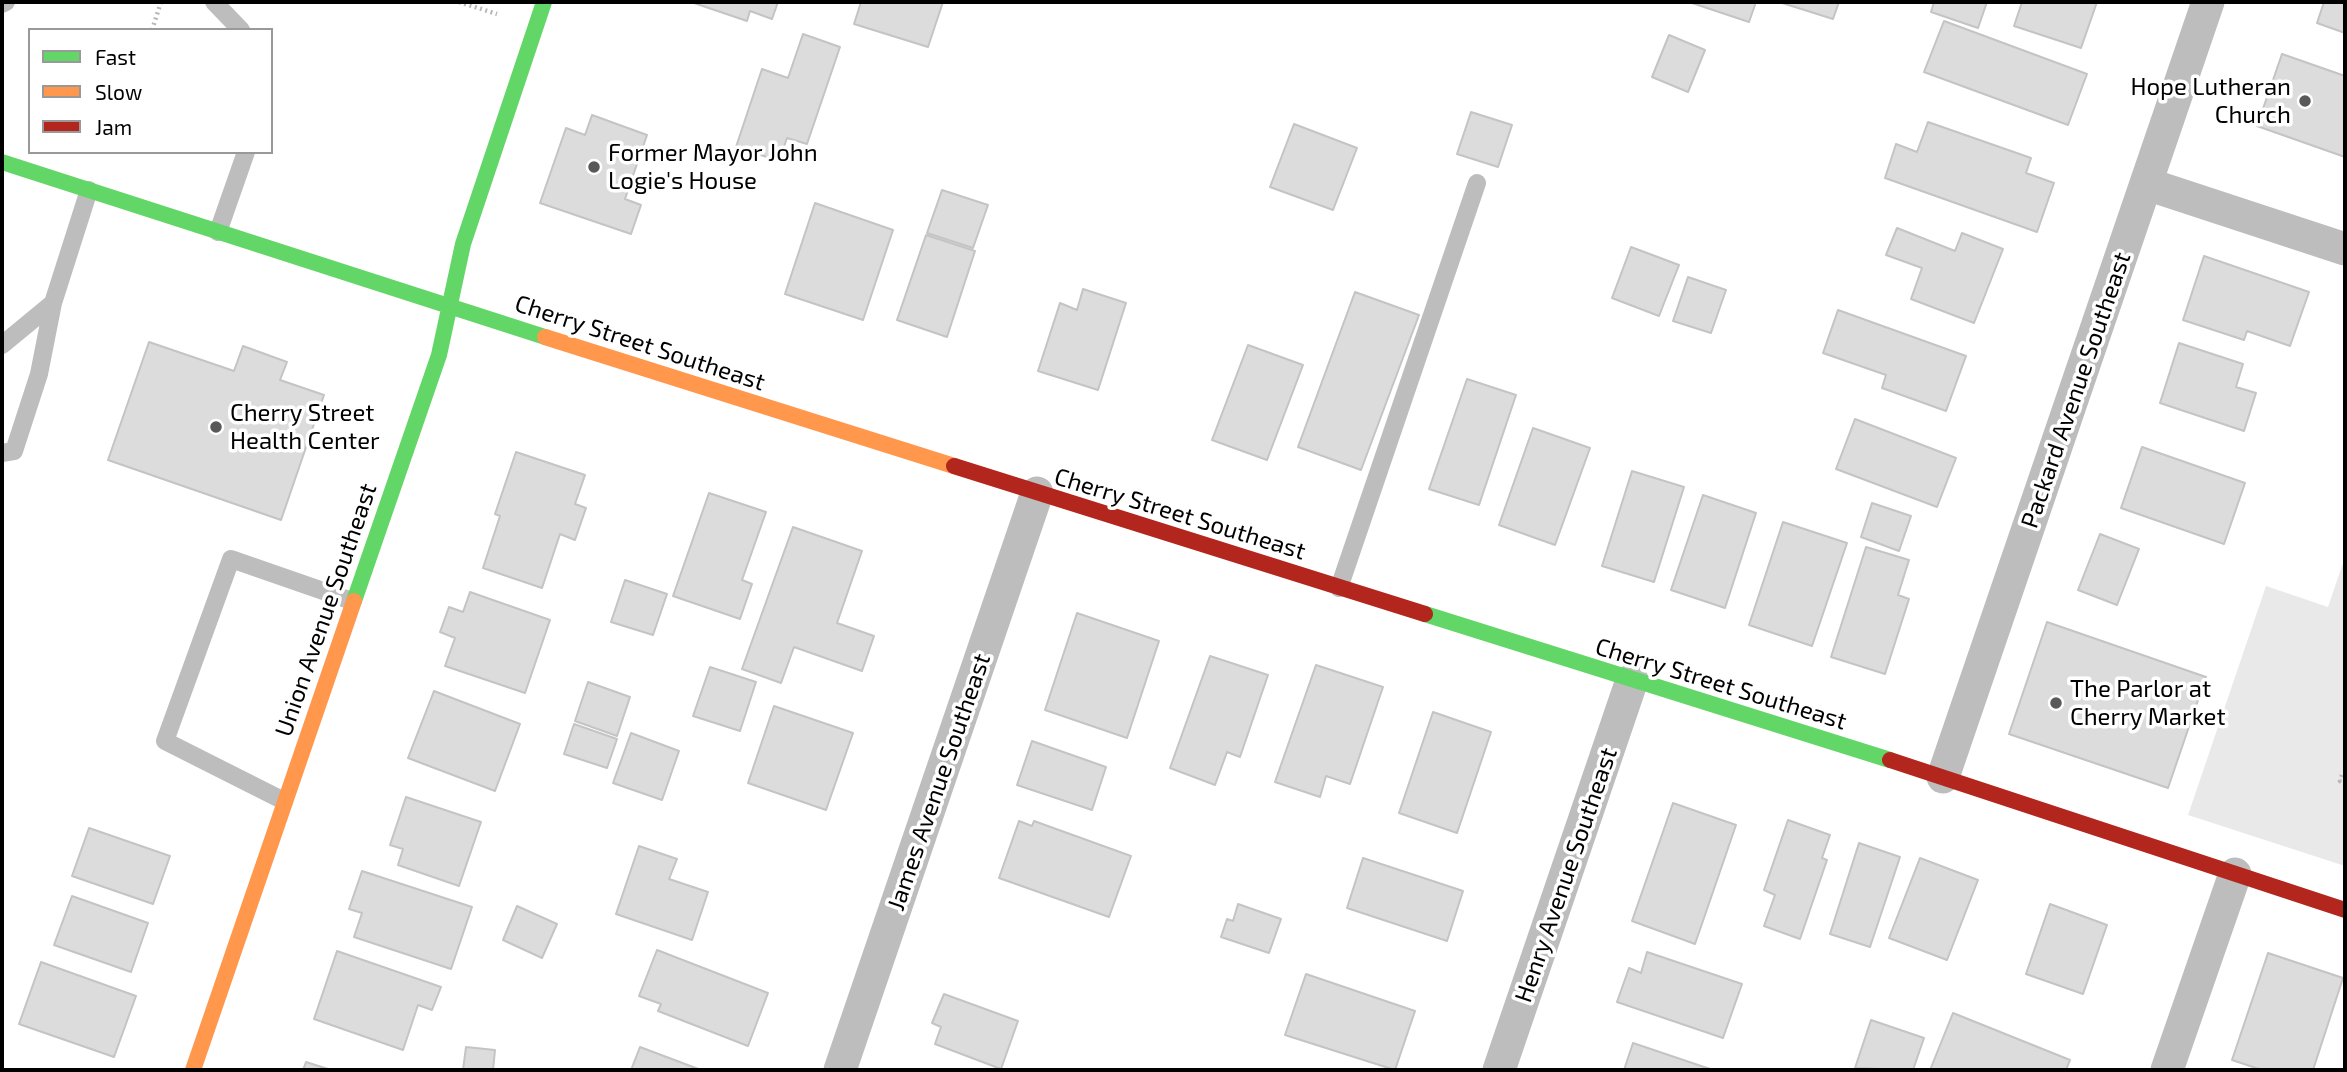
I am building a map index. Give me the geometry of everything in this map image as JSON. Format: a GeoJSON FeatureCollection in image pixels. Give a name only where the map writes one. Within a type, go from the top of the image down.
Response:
{"type":"FeatureCollection","features":[{"type":"Feature","properties":{"kind":"street","name":"Union Avenue Southeast"},"geometry":{"type":"LineString","coordinates":[[193,1070],[352,601],[439,355],[463,244],[544,2]]}},
{"type":"Feature","properties":{"kind":"street","name":"Packard Avenue Southeast"},"geometry":{"type":"LineString","coordinates":[[1943,777],[2208,2]]}},
{"type":"Feature","properties":{"kind":"street","name":"Cherry Street Southeast"},"geometry":{"type":"LineString","coordinates":[[2,162],[1037,493],[1943,777],[2345,910]]}},
{"type":"Feature","properties":{"kind":"street"},"geometry":{"type":"LineString","coordinates":[[2147,184],[2345,248]]}},
{"type":"Feature","properties":{"kind":"street","name":"James Avenue Southeast"},"geometry":{"type":"LineString","coordinates":[[840,1070],[1037,493]]}},
{"type":"Feature","properties":{"kind":"street","name":"Henry Avenue Southeast"},"geometry":{"type":"LineString","coordinates":[[1499,1070],[1633,680]]}},
{"type":"Feature","properties":{"kind":"street"},"geometry":{"type":"LineString","coordinates":[[2167,1070],[2235,874]]}},
{"type":"Feature","properties":{"kind":"lane"},"geometry":{"type":"LineString","coordinates":[[214,2],[239,28]]}},
{"type":"Feature","properties":{"kind":"lane"},"geometry":{"type":"LineString","coordinates":[[218,232],[245,154]]}},
{"type":"Feature","properties":{"kind":"lane"},"geometry":{"type":"LineString","coordinates":[[1339,588],[1477,183]]}},
{"type":"Feature","properties":{"kind":"lane"},"geometry":{"type":"LineString","coordinates":[[2,453],[14,451],[38,374],[53,303],[89,190]]}},
{"type":"Feature","properties":{"kind":"lane"},"geometry":{"type":"LineString","coordinates":[[2,345],[53,303]]}},
{"type":"Feature","properties":{"kind":"lane"},"geometry":{"type":"LineString","coordinates":[[284,801],[165,741],[231,559],[352,601]]}},
{"type":"Feature","properties":{"kind":"path"},"geometry":{"type":"LineString","coordinates":[[153,28],[161,2]]}},
{"type":"Feature","properties":{"kind":"path"},"geometry":{"type":"LineString","coordinates":[[459,2],[497,15]]}},
{"type":"Feature","properties":{"kind":"path"},"geometry":{"type":"LineString","coordinates":[[2342,775],[2340,780],[2345,782]]}},
{"type":"Feature","properties":{"kind":"shaded area"},"geometry":{"type":"Polygon","coordinates":[[[2345,557],[2345,866],[2188,815],[2266,586],[2328,607],[2345,557]]]}},
{"type":"Feature","properties":{"kind":"building"},"geometry":{"type":"Polygon","coordinates":[[[691,2],[778,2],[772,19],[750,11],[747,21],[691,2]]]}},
{"type":"Feature","properties":{"kind":"building"},"geometry":{"type":"Polygon","coordinates":[[[861,2],[943,2],[928,47],[854,24],[861,2]]]}},
{"type":"Feature","properties":{"kind":"building"},"geometry":{"type":"Polygon","coordinates":[[[1689,2],[1756,2],[1749,22],[1689,2]]]}},
{"type":"Feature","properties":{"kind":"building"},"geometry":{"type":"Polygon","coordinates":[[[1779,2],[1839,2],[1833,19],[1779,2]]]}},
{"type":"Feature","properties":{"kind":"building"},"geometry":{"type":"Polygon","coordinates":[[[1934,2],[1987,2],[1978,28],[1931,12],[1934,2]]]}},
{"type":"Feature","properties":{"kind":"building"},"geometry":{"type":"Polygon","coordinates":[[[2022,2],[2097,2],[2081,48],[2014,26],[2022,2]]]}},
{"type":"Feature","properties":{"kind":"building","name":"Hope Lutheran Church"},"geometry":{"type":"Polygon","coordinates":[[[2324,2],[2345,2],[2345,33],[2317,23],[2324,2]]]}},
{"type":"Feature","properties":{"kind":"building"},"geometry":{"type":"Polygon","coordinates":[[[1944,21],[2087,74],[2068,125],[1924,72],[1944,21]]]}},
{"type":"Feature","properties":{"kind":"building"},"geometry":{"type":"Polygon","coordinates":[[[803,34],[840,47],[807,144],[787,138],[779,161],[736,147],[762,69],[788,78],[803,34]]]}},
{"type":"Feature","properties":{"kind":"building"},"geometry":{"type":"Polygon","coordinates":[[[1669,35],[1705,50],[1688,92],[1652,77],[1669,35]]]}},
{"type":"Feature","properties":{"kind":"building","name":"Hope Lutheran Church"},"geometry":{"type":"Polygon","coordinates":[[[2282,54],[2345,76],[2345,157],[2257,126],[2282,54]]]}},
{"type":"Feature","properties":{"kind":"building"},"geometry":{"type":"Polygon","coordinates":[[[1471,112],[1512,125],[1498,167],[1457,154],[1471,112]]]}},
{"type":"Feature","properties":{"kind":"building","name":"Former Mayor John Logie's House"},"geometry":{"type":"Polygon","coordinates":[[[592,115],[647,135],[625,199],[641,205],[631,234],[540,203],[566,128],[585,135],[592,115]]]}},
{"type":"Feature","properties":{"kind":"building"},"geometry":{"type":"Polygon","coordinates":[[[1928,122],[2031,158],[2026,173],[2054,183],[2037,232],[1885,178],[1896,144],[1917,152],[1928,122]]]}},
{"type":"Feature","properties":{"kind":"building"},"geometry":{"type":"Polygon","coordinates":[[[1294,124],[1357,148],[1333,210],[1270,187],[1294,124]]]}},
{"type":"Feature","properties":{"kind":"building"},"geometry":{"type":"Polygon","coordinates":[[[942,190],[988,205],[973,248],[927,233],[942,190]]]}},
{"type":"Feature","properties":{"kind":"building"},"geometry":{"type":"Polygon","coordinates":[[[815,203],[893,230],[863,320],[785,294],[815,203]]]}},
{"type":"Feature","properties":{"kind":"building"},"geometry":{"type":"Polygon","coordinates":[[[1897,228],[1955,251],[1962,233],[2003,249],[1974,323],[1911,299],[1922,268],[1886,255],[1897,228]]]}},
{"type":"Feature","properties":{"kind":"building"},"geometry":{"type":"Polygon","coordinates":[[[926,235],[975,251],[947,337],[897,320],[926,235]]]}},
{"type":"Feature","properties":{"kind":"building"},"geometry":{"type":"Polygon","coordinates":[[[1631,247],[1679,265],[1659,316],[1612,298],[1631,247]]]}},
{"type":"Feature","properties":{"kind":"building"},"geometry":{"type":"Polygon","coordinates":[[[2204,256],[2309,292],[2290,346],[2247,331],[2244,340],[2183,320],[2204,256]]]}},
{"type":"Feature","properties":{"kind":"building"},"geometry":{"type":"Polygon","coordinates":[[[1688,277],[1726,290],[1711,333],[1673,321],[1688,277]]]}},
{"type":"Feature","properties":{"kind":"building"},"geometry":{"type":"Polygon","coordinates":[[[1083,289],[1126,303],[1098,390],[1038,371],[1060,303],[1077,310],[1083,289]]]}},
{"type":"Feature","properties":{"kind":"building"},"geometry":{"type":"Polygon","coordinates":[[[1355,292],[1419,315],[1361,470],[1298,447],[1355,292]]]}},
{"type":"Feature","properties":{"kind":"building"},"geometry":{"type":"Polygon","coordinates":[[[1838,310],[1966,356],[1946,411],[1882,388],[1886,375],[1823,353],[1838,310]]]}},
{"type":"Feature","properties":{"kind":"building","name":"Cherry Street Health Center"},"geometry":{"type":"Polygon","coordinates":[[[149,342],[234,371],[243,346],[287,362],[280,380],[324,395],[281,520],[108,460],[149,342]]]}},
{"type":"Feature","properties":{"kind":"building"},"geometry":{"type":"Polygon","coordinates":[[[2179,343],[2243,364],[2236,387],[2256,393],[2244,431],[2160,403],[2179,343]]]}},
{"type":"Feature","properties":{"kind":"building"},"geometry":{"type":"Polygon","coordinates":[[[1248,345],[1303,365],[1267,460],[1212,440],[1248,345]]]}},
{"type":"Feature","properties":{"kind":"building"},"geometry":{"type":"Polygon","coordinates":[[[1467,379],[1516,395],[1479,505],[1429,489],[1467,379]]]}},
{"type":"Feature","properties":{"kind":"building"},"geometry":{"type":"Polygon","coordinates":[[[1855,419],[1956,458],[1937,507],[1836,469],[1855,419]]]}},
{"type":"Feature","properties":{"kind":"building"},"geometry":{"type":"Polygon","coordinates":[[[1533,428],[1590,448],[1555,545],[1499,525],[1533,428]]]}},
{"type":"Feature","properties":{"kind":"building"},"geometry":{"type":"Polygon","coordinates":[[[2142,447],[2245,483],[2224,544],[2121,508],[2142,447]]]}},
{"type":"Feature","properties":{"kind":"building"},"geometry":{"type":"Polygon","coordinates":[[[516,452],[585,475],[575,504],[586,508],[575,540],[560,534],[542,588],[483,568],[500,516],[495,514],[516,452]]]}},
{"type":"Feature","properties":{"kind":"building"},"geometry":{"type":"Polygon","coordinates":[[[1632,471],[1684,487],[1654,582],[1602,566],[1632,471]]]}},
{"type":"Feature","properties":{"kind":"building"},"geometry":{"type":"Polygon","coordinates":[[[709,493],[766,512],[742,580],[752,584],[740,619],[673,596],[709,493]]]}},
{"type":"Feature","properties":{"kind":"building"},"geometry":{"type":"Polygon","coordinates":[[[1703,495],[1756,513],[1725,608],[1671,590],[1703,495]]]}},
{"type":"Feature","properties":{"kind":"building"},"geometry":{"type":"Polygon","coordinates":[[[1872,503],[1911,516],[1899,551],[1861,537],[1872,503]]]}},
{"type":"Feature","properties":{"kind":"building"},"geometry":{"type":"Polygon","coordinates":[[[1783,522],[1847,543],[1812,646],[1749,625],[1783,522]]]}},
{"type":"Feature","properties":{"kind":"building"},"geometry":{"type":"Polygon","coordinates":[[[793,527],[862,551],[837,623],[874,636],[862,671],[794,647],[781,683],[742,669],[793,527]]]}},
{"type":"Feature","properties":{"kind":"building"},"geometry":{"type":"Polygon","coordinates":[[[2100,534],[2139,549],[2117,605],[2078,590],[2100,534]]]}},
{"type":"Feature","properties":{"kind":"building"},"geometry":{"type":"Polygon","coordinates":[[[1866,547],[1909,560],[1898,595],[1909,599],[1885,674],[1831,657],[1866,547]]]}},
{"type":"Feature","properties":{"kind":"building"},"geometry":{"type":"Polygon","coordinates":[[[625,580],[667,594],[653,635],[611,622],[625,580]]]}},
{"type":"Feature","properties":{"kind":"building"},"geometry":{"type":"Polygon","coordinates":[[[470,592],[550,620],[525,693],[445,666],[455,638],[440,632],[449,607],[463,612],[470,592]]]}},
{"type":"Feature","properties":{"kind":"building"},"geometry":{"type":"Polygon","coordinates":[[[1077,613],[1159,641],[1127,738],[1045,710],[1077,613]]]}},
{"type":"Feature","properties":{"kind":"building"},"geometry":{"type":"Polygon","coordinates":[[[2047,622],[2206,677],[2168,788],[2009,734],[2047,622]]]}},
{"type":"Feature","properties":{"kind":"building"},"geometry":{"type":"Polygon","coordinates":[[[1210,656],[1268,675],[1240,757],[1227,752],[1215,785],[1170,768],[1210,656]]]}},
{"type":"Feature","properties":{"kind":"building"},"geometry":{"type":"Polygon","coordinates":[[[1316,665],[1383,687],[1350,784],[1326,776],[1320,797],[1275,782],[1316,665]]]}},
{"type":"Feature","properties":{"kind":"building"},"geometry":{"type":"Polygon","coordinates":[[[710,667],[756,682],[740,731],[693,716],[710,667]]]}},
{"type":"Feature","properties":{"kind":"building"},"geometry":{"type":"Polygon","coordinates":[[[588,682],[630,697],[617,736],[575,721],[588,682]]]}},
{"type":"Feature","properties":{"kind":"building"},"geometry":{"type":"Polygon","coordinates":[[[434,691],[520,724],[495,791],[408,758],[434,691]]]}},
{"type":"Feature","properties":{"kind":"building"},"geometry":{"type":"Polygon","coordinates":[[[774,706],[853,733],[826,810],[748,783],[774,706]]]}},
{"type":"Feature","properties":{"kind":"building"},"geometry":{"type":"Polygon","coordinates":[[[1433,712],[1491,732],[1457,833],[1399,813],[1433,712]]]}},
{"type":"Feature","properties":{"kind":"building"},"geometry":{"type":"Polygon","coordinates":[[[574,724],[617,739],[607,768],[564,754],[574,724]]]}},
{"type":"Feature","properties":{"kind":"building"},"geometry":{"type":"Polygon","coordinates":[[[631,733],[679,751],[662,800],[613,783],[631,733]]]}},
{"type":"Feature","properties":{"kind":"building"},"geometry":{"type":"Polygon","coordinates":[[[1032,741],[1106,767],[1092,810],[1017,785],[1032,741]]]}},
{"type":"Feature","properties":{"kind":"building"},"geometry":{"type":"Polygon","coordinates":[[[406,797],[481,822],[459,886],[398,865],[403,849],[390,845],[406,797]]]}},
{"type":"Feature","properties":{"kind":"building"},"geometry":{"type":"Polygon","coordinates":[[[1673,803],[1736,825],[1695,944],[1632,921],[1673,803]]]}},
{"type":"Feature","properties":{"kind":"building"},"geometry":{"type":"Polygon","coordinates":[[[1788,820],[1830,835],[1822,858],[1827,860],[1800,939],[1764,926],[1775,895],[1764,890],[1788,820]]]}},
{"type":"Feature","properties":{"kind":"building"},"geometry":{"type":"Polygon","coordinates":[[[1019,821],[1032,826],[1034,821],[1131,856],[1109,917],[999,878],[1019,821]]]}},
{"type":"Feature","properties":{"kind":"building"},"geometry":{"type":"Polygon","coordinates":[[[89,828],[170,856],[153,904],[72,876],[89,828]]]}},
{"type":"Feature","properties":{"kind":"building"},"geometry":{"type":"Polygon","coordinates":[[[1859,843],[1900,857],[1870,947],[1830,934],[1859,843]]]}},
{"type":"Feature","properties":{"kind":"building"},"geometry":{"type":"Polygon","coordinates":[[[639,846],[677,859],[669,879],[708,892],[692,940],[616,914],[639,846]]]}},
{"type":"Feature","properties":{"kind":"building"},"geometry":{"type":"Polygon","coordinates":[[[1363,858],[1463,891],[1447,941],[1347,908],[1363,858]]]}},
{"type":"Feature","properties":{"kind":"building"},"geometry":{"type":"Polygon","coordinates":[[[1920,858],[1978,880],[1947,960],[1889,938],[1920,858]]]}},
{"type":"Feature","properties":{"kind":"building"},"geometry":{"type":"Polygon","coordinates":[[[362,871],[472,907],[451,969],[354,937],[362,913],[349,909],[362,871]]]}},
{"type":"Feature","properties":{"kind":"building"},"geometry":{"type":"Polygon","coordinates":[[[72,896],[148,923],[131,972],[54,945],[72,896]]]}},
{"type":"Feature","properties":{"kind":"building"},"geometry":{"type":"Polygon","coordinates":[[[1238,904],[1281,919],[1269,953],[1221,937],[1227,919],[1233,921],[1238,904]]]}},
{"type":"Feature","properties":{"kind":"building"},"geometry":{"type":"Polygon","coordinates":[[[2050,904],[2107,925],[2083,994],[2026,974],[2050,904]]]}},
{"type":"Feature","properties":{"kind":"building"},"geometry":{"type":"Polygon","coordinates":[[[517,906],[557,924],[542,958],[503,940],[517,906]]]}},
{"type":"Feature","properties":{"kind":"building"},"geometry":{"type":"Polygon","coordinates":[[[657,950],[768,993],[748,1046],[658,1011],[661,1004],[639,996],[657,950]]]}},
{"type":"Feature","properties":{"kind":"building"},"geometry":{"type":"Polygon","coordinates":[[[337,951],[441,987],[432,1010],[418,1005],[403,1050],[314,1019],[337,951]]]}},
{"type":"Feature","properties":{"kind":"building"},"geometry":{"type":"Polygon","coordinates":[[[1647,952],[1742,984],[1723,1038],[1617,1002],[1629,968],[1641,973],[1647,952]]]}},
{"type":"Feature","properties":{"kind":"building"},"geometry":{"type":"Polygon","coordinates":[[[2268,953],[2343,978],[2313,1070],[2262,1070],[2232,1060],[2268,953]]]}},
{"type":"Feature","properties":{"kind":"building"},"geometry":{"type":"Polygon","coordinates":[[[41,962],[136,996],[114,1057],[19,1024],[41,962]]]}},
{"type":"Feature","properties":{"kind":"building"},"geometry":{"type":"Polygon","coordinates":[[[1306,974],[1415,1011],[1395,1070],[1285,1035],[1306,974]]]}},
{"type":"Feature","properties":{"kind":"building"},"geometry":{"type":"Polygon","coordinates":[[[944,994],[1018,1021],[1001,1069],[935,1044],[941,1027],[932,1023],[944,994]]]}},
{"type":"Feature","properties":{"kind":"building"},"geometry":{"type":"Polygon","coordinates":[[[1953,1013],[2070,1060],[2066,1070],[1930,1070],[1953,1013]]]}},
{"type":"Feature","properties":{"kind":"building"},"geometry":{"type":"Polygon","coordinates":[[[1871,1020],[1924,1038],[1913,1070],[1855,1068],[1871,1020]]]}},
{"type":"Feature","properties":{"kind":"building"},"geometry":{"type":"Polygon","coordinates":[[[1633,1043],[1713,1070],[1624,1070],[1633,1043]]]}},
{"type":"Feature","properties":{"kind":"building"},"geometry":{"type":"Polygon","coordinates":[[[466,1047],[495,1050],[493,1070],[463,1070],[466,1047]]]}},
{"type":"Feature","properties":{"kind":"building"},"geometry":{"type":"Polygon","coordinates":[[[640,1047],[701,1070],[631,1070],[640,1047]]]}},
{"type":"Feature","properties":{"kind":"building"},"geometry":{"type":"Polygon","coordinates":[[[306,1062],[331,1070],[303,1070],[306,1062]]]}},
{"type":"Feature","properties":{"kind":"traffic: fast"},"geometry":{"type":"LineString","coordinates":[[354,601],[439,355],[463,244],[544,2]]}},
{"type":"Feature","properties":{"kind":"traffic: fast"},"geometry":{"type":"LineString","coordinates":[[2,162],[545,337]]}},
{"type":"Feature","properties":{"kind":"traffic: fast"},"geometry":{"type":"LineString","coordinates":[[1425,614],[1890,760]]}},
{"type":"Feature","properties":{"kind":"traffic: slow"},"geometry":{"type":"LineString","coordinates":[[545,337],[954,466]]}},
{"type":"Feature","properties":{"kind":"traffic: slow"},"geometry":{"type":"LineString","coordinates":[[193,1070],[354,601]]}},
{"type":"Feature","properties":{"kind":"traffic: jam"},"geometry":{"type":"LineString","coordinates":[[954,466],[1425,614]]}},
{"type":"Feature","properties":{"kind":"traffic: jam"},"geometry":{"type":"LineString","coordinates":[[1890,760],[2345,910]]}},
{"type":"Feature","properties":{"kind":"place","name":"Hope Lutheran Church"},"geometry":{"type":"Point","coordinates":[2305,101]}},
{"type":"Feature","properties":{"kind":"place","name":"Former Mayor John Logie's House"},"geometry":{"type":"Point","coordinates":[594,167]}},
{"type":"Feature","properties":{"kind":"place","name":"Cherry Street Health Center"},"geometry":{"type":"Point","coordinates":[216,427]}},
{"type":"Feature","properties":{"kind":"place","name":"The Parlor at Cherry Market"},"geometry":{"type":"Point","coordinates":[2056,703]}}]}
